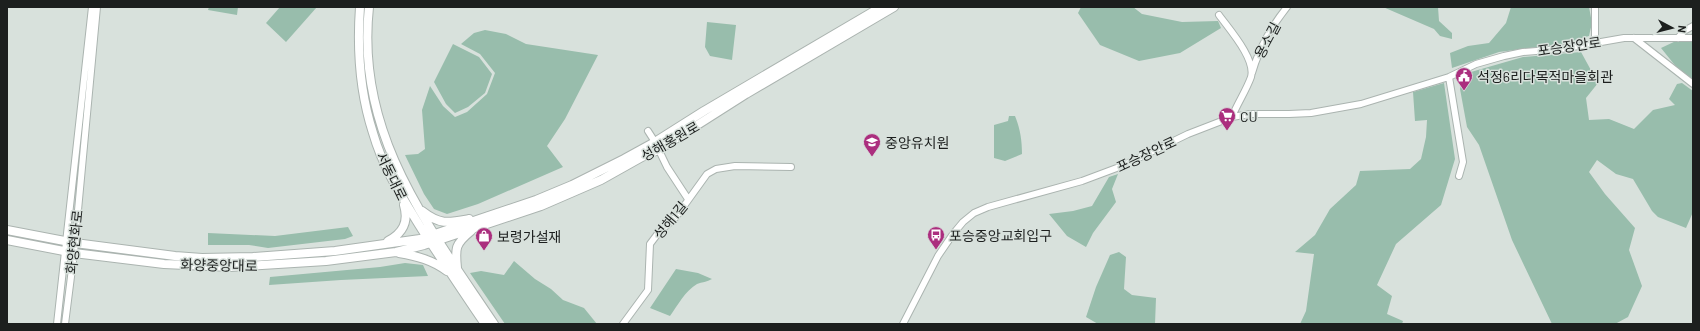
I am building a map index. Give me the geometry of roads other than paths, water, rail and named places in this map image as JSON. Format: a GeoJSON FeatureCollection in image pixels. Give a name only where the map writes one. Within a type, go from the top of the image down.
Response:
{"type":"FeatureCollection","features":[{"type":"Feature","properties":{"kind":"main road","name":"서동대로"},"geometry":{"type":"LineString","coordinates":[[360,7],[359,50],[366,107],[379,151],[401,197],[433,239],[485,324]]}},
{"type":"Feature","properties":{"kind":"main road","name":"서동대로"},"geometry":{"type":"LineString","coordinates":[[369,7],[367,26],[367,56],[377,114],[399,172],[433,239]]}},
{"type":"Feature","properties":{"kind":"main road","name":"성해홍원로"},"geometry":{"type":"LineString","coordinates":[[433,239],[475,228],[541,206],[601,180],[642,157],[704,111],[881,7]]}},
{"type":"Feature","properties":{"kind":"main road","name":"성해홍원로"},"geometry":{"type":"LineString","coordinates":[[433,239],[536,200],[657,146],[894,7]]}},
{"type":"Feature","properties":{"kind":"main road"},"geometry":{"type":"LineString","coordinates":[[386,243],[400,234],[405,225],[406,212],[401,197]]}},
{"type":"Feature","properties":{"kind":"main road"},"geometry":{"type":"LineString","coordinates":[[416,204],[432,218],[443,222],[501,213]]}},
{"type":"Feature","properties":{"kind":"main road"},"geometry":{"type":"LineString","coordinates":[[396,252],[427,259],[454,272],[457,243],[475,228]]}},
{"type":"Feature","properties":{"kind":"main road","name":"화양중앙대로"},"geometry":{"type":"LineString","coordinates":[[7,230],[65,242],[202,258],[253,257],[335,251],[386,243],[433,239]]}},
{"type":"Feature","properties":{"kind":"main road","name":"화양중앙대로"},"geometry":{"type":"LineString","coordinates":[[7,240],[64,252],[164,264],[230,267],[326,261],[396,252],[433,239]]}},
{"type":"Feature","properties":{"kind":"main road","name":"서동대로"},"geometry":{"type":"LineString","coordinates":[[454,272],[494,324]]}},
{"type":"Feature","properties":{"kind":"street","name":"화양현화로"},"geometry":{"type":"LineString","coordinates":[[57,324],[92,7]]}},
{"type":"Feature","properties":{"kind":"street","name":"화양현화로"},"geometry":{"type":"LineString","coordinates":[[65,324],[74,253],[97,7]]}},
{"type":"Feature","properties":{"kind":"street","name":"용소길"},"geometry":{"type":"LineString","coordinates":[[1232,117],[1270,29],[1287,7]]}},
{"type":"Feature","properties":{"kind":"street"},"geometry":{"type":"LineString","coordinates":[[1595,7],[1595,43]]}},
{"type":"Feature","properties":{"kind":"street","name":"용소길"},"geometry":{"type":"LineString","coordinates":[[1219,15],[1244,49],[1250,62],[1251,76]]}},
{"type":"Feature","properties":{"kind":"street"},"geometry":{"type":"LineString","coordinates":[[1678,38],[1684,31],[1693,26]]}},
{"type":"Feature","properties":{"kind":"street"},"geometry":{"type":"LineString","coordinates":[[1634,38],[1693,84]]}},
{"type":"Feature","properties":{"kind":"street","name":"포승장안로"},"geometry":{"type":"LineString","coordinates":[[903,324],[938,256],[963,222],[974,213],[988,207],[1082,182],[1122,166],[1188,134],[1232,117],[1250,114],[1289,114],[1340,109],[1378,100],[1449,77],[1476,64],[1504,56],[1634,38],[1693,38]]}},
{"type":"Feature","properties":{"kind":"street"},"geometry":{"type":"LineString","coordinates":[[1449,77],[1463,162],[1459,176]]}},
{"type":"Feature","properties":{"kind":"street"},"geometry":{"type":"LineString","coordinates":[[648,131],[667,166],[688,199]]}},
{"type":"Feature","properties":{"kind":"street","name":"성해1길"},"geometry":{"type":"LineString","coordinates":[[623,324],[648,290],[650,244],[659,232],[676,218],[706,174],[716,169],[735,166],[791,167]]}},
{"type":"Feature","properties":{"kind":"place","name":"석정6리다목적마을회관"},"geometry":{"type":"Point","coordinates":[1464,91]}},
{"type":"Feature","properties":{"kind":"place","name":"CU"},"geometry":{"type":"Point","coordinates":[1227,131]}},
{"type":"Feature","properties":{"kind":"place","name":"중앙유치원"},"geometry":{"type":"Point","coordinates":[872,157]}},
{"type":"Feature","properties":{"kind":"place","name":"포승중앙교회입구"},"geometry":{"type":"Point","coordinates":[936,250]}},
{"type":"Feature","properties":{"kind":"place","name":"보령가설재"},"geometry":{"type":"Point","coordinates":[484,251]}}]}
